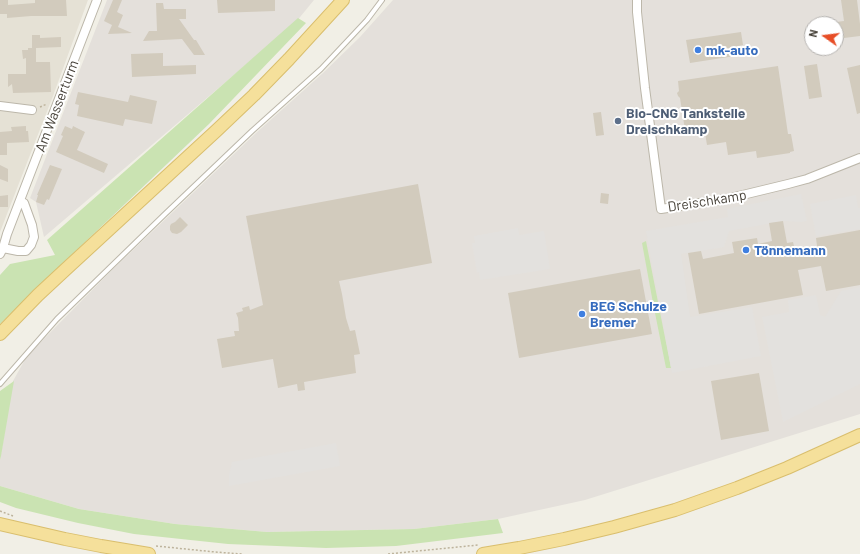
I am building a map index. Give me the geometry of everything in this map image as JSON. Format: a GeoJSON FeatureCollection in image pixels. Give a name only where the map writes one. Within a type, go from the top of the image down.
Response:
{"type":"FeatureCollection","features":[{"type":"Feature","properties":{"kind":"main road"},"geometry":{"type":"LineString","coordinates":[[0,334],[60,274],[254,95],[289,60],[343,0]]}},
{"type":"Feature","properties":{"kind":"main road"},"geometry":{"type":"LineString","coordinates":[[482,549],[519,548],[635,522],[675,510],[781,471],[860,435]]}},
{"type":"Feature","properties":{"kind":"main road"},"geometry":{"type":"LineString","coordinates":[[0,524],[101,546],[152,550]]}},
{"type":"Feature","properties":{"kind":"street","name":"Am Wasserturm"},"geometry":{"type":"LineString","coordinates":[[2,251],[15,212],[97,0]]}},
{"type":"Feature","properties":{"kind":"street","name":"Dreischkamp"},"geometry":{"type":"LineString","coordinates":[[636,0],[645,88],[661,209],[726,199],[788,184],[806,179],[860,158]]}},
{"type":"Feature","properties":{"kind":"street"},"geometry":{"type":"LineString","coordinates":[[0,106],[32,110]]}},
{"type":"Feature","properties":{"kind":"street"},"geometry":{"type":"LineString","coordinates":[[2,251],[26,251],[31,245],[34,237],[32,225],[24,203],[20,202]]}},
{"type":"Feature","properties":{"kind":"lane"},"geometry":{"type":"LineString","coordinates":[[0,384],[57,319],[252,131],[321,69],[367,20],[382,0]]}},
{"type":"Feature","properties":{"kind":"path"},"geometry":{"type":"LineString","coordinates":[[32,110],[60,98]]}},
{"type":"Feature","properties":{"kind":"path"},"geometry":{"type":"LineString","coordinates":[[0,511],[14,516]]}},
{"type":"Feature","properties":{"kind":"path"},"geometry":{"type":"LineString","coordinates":[[388,554],[482,549]]}},
{"type":"Feature","properties":{"kind":"path"},"geometry":{"type":"LineString","coordinates":[[152,550],[242,554]]}},
{"type":"Feature","properties":{"kind":"shaded area"},"geometry":{"type":"Polygon","coordinates":[[[0,0],[88,0],[53,96],[0,232],[0,0]]]}},
{"type":"Feature","properties":{"kind":"shaded area"},"geometry":{"type":"Polygon","coordinates":[[[107,0],[314,0],[296,22],[44,237],[36,202],[30,198],[107,0]]]}},
{"type":"Feature","properties":{"kind":"shaded area"},"geometry":{"type":"Polygon","coordinates":[[[393,0],[860,0],[860,414],[585,500],[498,519],[414,529],[267,532],[175,524],[79,509],[0,486],[0,460],[13,381],[27,356],[113,269],[256,133],[323,73],[360,37],[393,0]]]}},
{"type":"Feature","properties":{"kind":"shaded area"},"geometry":{"type":"Polygon","coordinates":[[[801,194],[807,221],[783,221],[729,231],[724,247],[681,254],[690,317],[752,307],[761,356],[672,373],[646,231],[728,217],[727,209],[801,194]]]}},
{"type":"Feature","properties":{"kind":"shaded area"},"geometry":{"type":"Polygon","coordinates":[[[856,195],[858,208],[860,208],[860,229],[816,236],[810,204],[856,195]]]}},
{"type":"Feature","properties":{"kind":"shaded area"},"geometry":{"type":"Polygon","coordinates":[[[518,228],[519,235],[544,231],[550,269],[480,280],[479,272],[477,273],[472,243],[475,243],[474,236],[518,228]]]}},
{"type":"Feature","properties":{"kind":"shaded area"},"geometry":{"type":"Polygon","coordinates":[[[860,287],[860,384],[783,422],[762,317],[789,312],[788,300],[816,295],[820,315],[825,317],[841,291],[860,287]]]}},
{"type":"Feature","properties":{"kind":"shaded area"},"geometry":{"type":"Polygon","coordinates":[[[336,443],[340,466],[229,486],[229,475],[232,462],[336,443]]]}},
{"type":"Feature","properties":{"kind":"green space"},"geometry":{"type":"Polygon","coordinates":[[[298,18],[306,23],[209,124],[0,324],[0,275],[10,264],[55,255],[47,240],[298,18]]]}},
{"type":"Feature","properties":{"kind":"green space"},"geometry":{"type":"Polygon","coordinates":[[[646,241],[671,368],[666,368],[653,303],[642,243],[646,241]]]}},
{"type":"Feature","properties":{"kind":"green space"},"geometry":{"type":"Polygon","coordinates":[[[14,381],[1,456],[0,460],[0,391],[14,381]]]}},
{"type":"Feature","properties":{"kind":"green space"},"geometry":{"type":"Polygon","coordinates":[[[0,486],[79,509],[175,524],[267,532],[414,529],[498,519],[503,533],[396,546],[326,548],[228,544],[134,534],[78,523],[16,508],[0,502],[0,486]]]}},
{"type":"Feature","properties":{"kind":"building"},"geometry":{"type":"Polygon","coordinates":[[[0,0],[8,0],[8,5],[35,3],[35,0],[66,0],[67,16],[7,18],[7,14],[0,14],[0,0]]]}},
{"type":"Feature","properties":{"kind":"building"},"geometry":{"type":"Polygon","coordinates":[[[113,0],[122,0],[117,12],[123,15],[118,27],[132,33],[108,34],[112,25],[104,21],[113,0]]]}},
{"type":"Feature","properties":{"kind":"building"},"geometry":{"type":"Polygon","coordinates":[[[217,0],[275,0],[275,11],[218,13],[217,0]]]}},
{"type":"Feature","properties":{"kind":"building"},"geometry":{"type":"Polygon","coordinates":[[[841,0],[857,0],[860,36],[844,38],[841,0]]]}},
{"type":"Feature","properties":{"kind":"building"},"geometry":{"type":"Polygon","coordinates":[[[156,3],[163,3],[164,9],[186,9],[186,19],[179,19],[194,40],[196,40],[205,55],[194,55],[182,39],[143,41],[149,31],[157,31],[156,3]]]}},
{"type":"Feature","properties":{"kind":"building"},"geometry":{"type":"Polygon","coordinates":[[[741,32],[743,45],[734,47],[735,56],[690,63],[686,40],[741,32]]]}},
{"type":"Feature","properties":{"kind":"building"},"geometry":{"type":"Polygon","coordinates":[[[32,35],[40,35],[40,38],[61,37],[61,47],[36,48],[36,62],[50,62],[51,92],[13,93],[12,84],[8,87],[8,74],[26,74],[26,58],[23,59],[22,50],[32,48],[32,35]]]}},
{"type":"Feature","properties":{"kind":"building"},"geometry":{"type":"Polygon","coordinates":[[[163,53],[163,66],[196,65],[196,74],[132,77],[131,54],[163,53]]]}},
{"type":"Feature","properties":{"kind":"building"},"geometry":{"type":"Polygon","coordinates":[[[817,64],[822,97],[809,99],[804,66],[817,64]]]}},
{"type":"Feature","properties":{"kind":"building"},"geometry":{"type":"Polygon","coordinates":[[[860,65],[860,113],[857,114],[847,68],[860,65]]]}},
{"type":"Feature","properties":{"kind":"building"},"geometry":{"type":"Polygon","coordinates":[[[778,66],[788,134],[791,134],[794,151],[790,153],[757,158],[756,151],[728,155],[726,142],[707,145],[704,127],[685,130],[680,98],[677,93],[679,91],[678,81],[778,66]]]}},
{"type":"Feature","properties":{"kind":"building"},"geometry":{"type":"Polygon","coordinates":[[[78,92],[128,102],[130,95],[157,101],[152,124],[125,119],[123,126],[77,116],[79,105],[75,104],[78,92]]]}},
{"type":"Feature","properties":{"kind":"building"},"geometry":{"type":"Polygon","coordinates":[[[601,112],[604,135],[596,136],[593,113],[601,112]]]}},
{"type":"Feature","properties":{"kind":"building"},"geometry":{"type":"Polygon","coordinates":[[[26,126],[29,142],[7,143],[7,155],[0,155],[0,132],[12,131],[11,127],[26,126]]]}},
{"type":"Feature","properties":{"kind":"building"},"geometry":{"type":"Polygon","coordinates":[[[65,126],[72,129],[73,126],[85,132],[77,150],[108,164],[104,173],[56,152],[63,136],[61,135],[65,126]]]}},
{"type":"Feature","properties":{"kind":"building"},"geometry":{"type":"Polygon","coordinates":[[[0,165],[8,169],[8,182],[0,179],[0,165]]]}},
{"type":"Feature","properties":{"kind":"building"},"geometry":{"type":"Polygon","coordinates":[[[50,165],[62,169],[49,200],[47,199],[44,205],[36,202],[37,195],[50,165]]]}},
{"type":"Feature","properties":{"kind":"building"},"geometry":{"type":"Polygon","coordinates":[[[418,184],[432,263],[339,281],[346,318],[350,331],[355,330],[360,354],[354,355],[356,373],[304,382],[305,390],[298,391],[297,384],[278,388],[273,359],[222,368],[217,339],[235,336],[234,331],[239,331],[236,313],[243,311],[242,308],[249,306],[250,310],[263,305],[246,216],[418,184]]]}},
{"type":"Feature","properties":{"kind":"building"},"geometry":{"type":"Polygon","coordinates":[[[601,193],[609,194],[608,204],[600,203],[601,193]]]}},
{"type":"Feature","properties":{"kind":"building"},"geometry":{"type":"Polygon","coordinates":[[[8,195],[8,207],[0,207],[0,196],[8,195]]]}},
{"type":"Feature","properties":{"kind":"building"},"geometry":{"type":"Polygon","coordinates":[[[180,217],[188,225],[177,234],[172,233],[170,230],[171,224],[180,217]]]}},
{"type":"Feature","properties":{"kind":"building"},"geometry":{"type":"Polygon","coordinates":[[[783,221],[787,243],[793,242],[795,250],[817,246],[816,238],[860,230],[860,285],[826,291],[821,266],[798,270],[803,295],[699,314],[688,253],[701,251],[703,259],[734,253],[732,242],[757,238],[758,244],[772,241],[769,223],[783,221]]]}},
{"type":"Feature","properties":{"kind":"building"},"geometry":{"type":"Polygon","coordinates":[[[640,269],[652,334],[519,358],[508,293],[640,269]]]}},
{"type":"Feature","properties":{"kind":"building"},"geometry":{"type":"Polygon","coordinates":[[[759,373],[769,431],[721,440],[711,381],[759,373]]]}},
{"type":"Feature","properties":{"kind":"place","name":"mk-auto"},"geometry":{"type":"Point","coordinates":[698,50]}},
{"type":"Feature","properties":{"kind":"place","name":"Bio-CNG Tankstelle Dreischkamp"},"geometry":{"type":"Point","coordinates":[618,121]}},
{"type":"Feature","properties":{"kind":"place","name":"Tönnemann"},"geometry":{"type":"Point","coordinates":[746,250]}},
{"type":"Feature","properties":{"kind":"place","name":"BEG Schulze Bremer"},"geometry":{"type":"Point","coordinates":[582,314]}}]}
